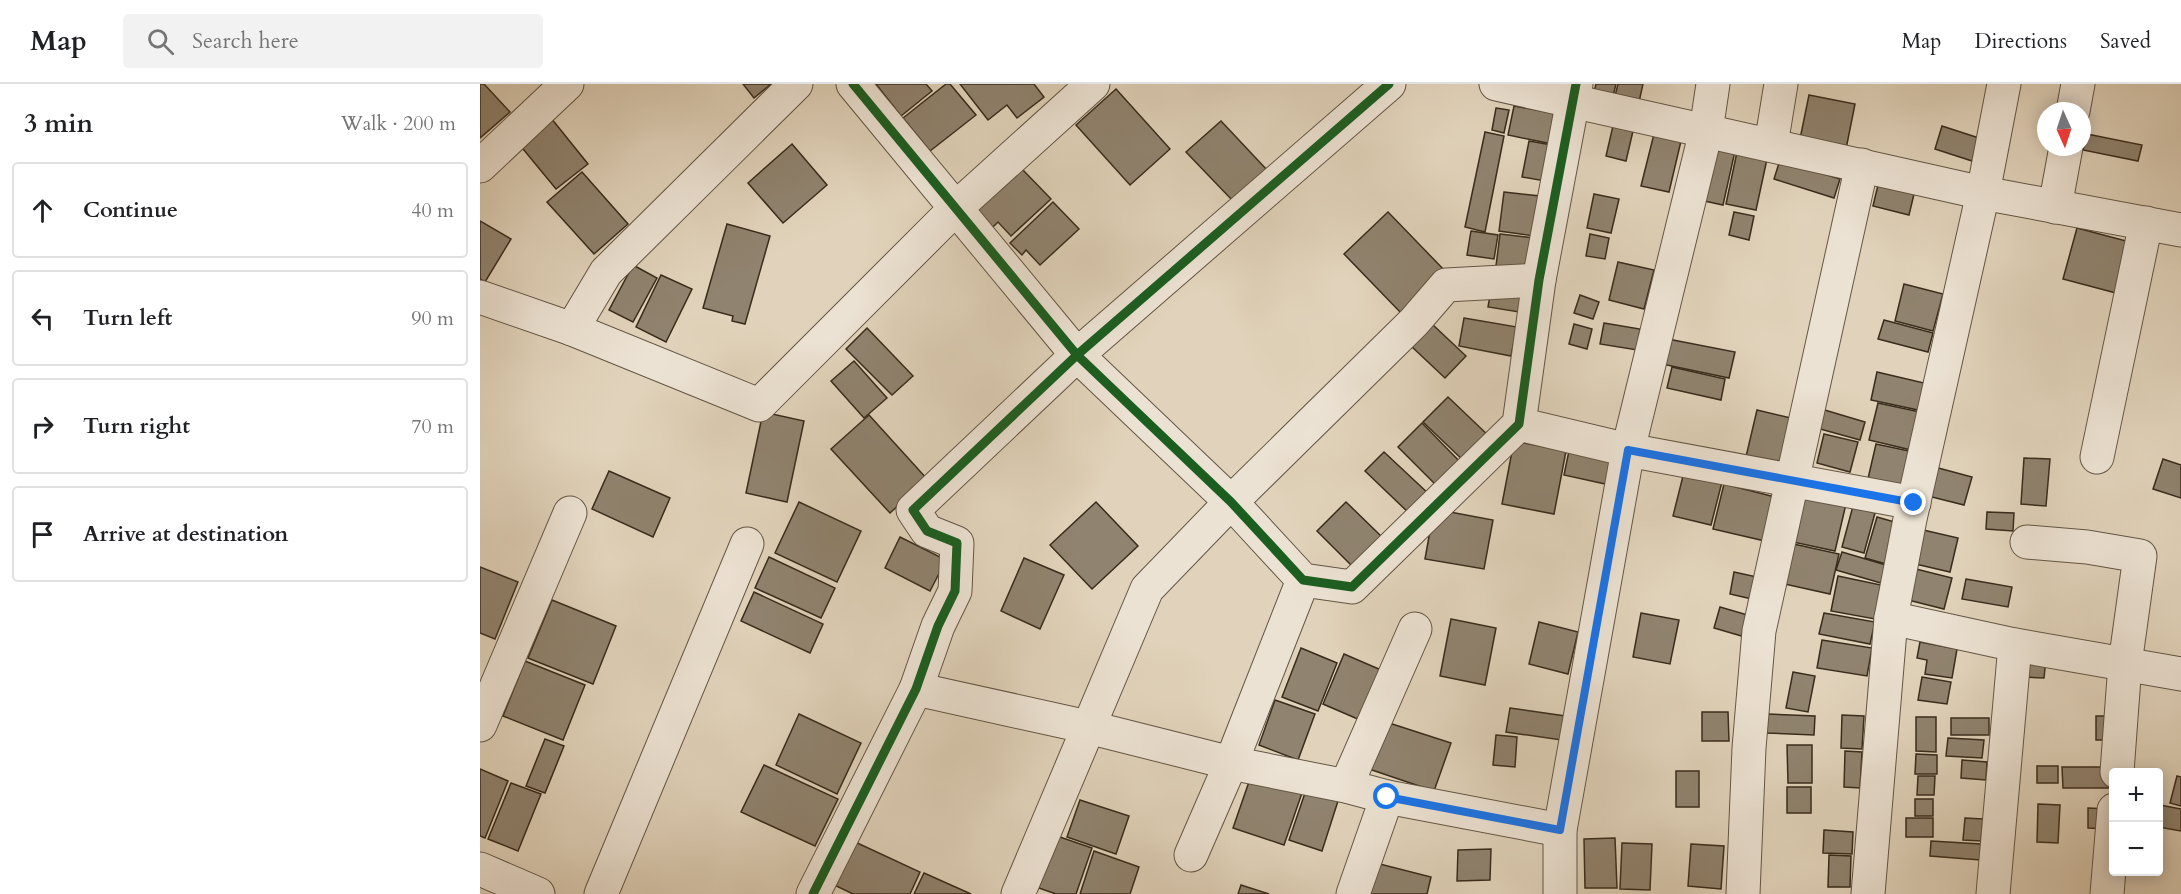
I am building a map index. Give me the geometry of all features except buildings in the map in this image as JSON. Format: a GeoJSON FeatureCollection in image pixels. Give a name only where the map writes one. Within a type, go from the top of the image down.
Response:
{"type":"FeatureCollection","features":[{"type":"Feature","properties":{"kind":"street"},"geometry":{"type":"LineString","coordinates":[[480,166],[567,84]]}},
{"type":"Feature","properties":{"kind":"street"},"geometry":{"type":"LineString","coordinates":[[572,329],[606,272],[796,84]]}},
{"type":"Feature","properties":{"kind":"street"},"geometry":{"type":"LineString","coordinates":[[853,84],[1077,355],[1231,502],[1303,580],[1352,587],[1519,424],[1539,280],[1575,92]]}},
{"type":"Feature","properties":{"kind":"street"},"geometry":{"type":"LineString","coordinates":[[480,297],[572,329],[759,405],[957,207],[1093,84]]}},
{"type":"Feature","properties":{"kind":"street"},"geometry":{"type":"LineString","coordinates":[[813,894],[916,689],[938,626],[955,591],[957,543],[927,531],[913,510],[1077,355],[1389,84]]}},
{"type":"Feature","properties":{"kind":"street"},"geometry":{"type":"LineString","coordinates":[[1497,84],[1575,92],[1706,131],[1983,193],[2181,230]]}},
{"type":"Feature","properties":{"kind":"street"},"geometry":{"type":"LineString","coordinates":[[1560,894],[1560,830],[1628,450],[1706,131],[1713,84]]}},
{"type":"Feature","properties":{"kind":"street"},"geometry":{"type":"LineString","coordinates":[[1771,145],[1781,84]]}},
{"type":"Feature","properties":{"kind":"street"},"geometry":{"type":"LineString","coordinates":[[1868,894],[1891,618],[1914,503],[1983,193],[2004,84]]}},
{"type":"Feature","properties":{"kind":"street"},"geometry":{"type":"LineString","coordinates":[[2075,102],[2078,84]]}},
{"type":"Feature","properties":{"kind":"street"},"geometry":{"type":"LineString","coordinates":[[2055,207],[2064,156]]}},
{"type":"Feature","properties":{"kind":"street"},"geometry":{"type":"LineString","coordinates":[[1743,894],[1749,748],[1759,631],[1862,165]]}},
{"type":"Feature","properties":{"kind":"street"},"geometry":{"type":"LineString","coordinates":[[2097,457],[2146,224]]}},
{"type":"Feature","properties":{"kind":"street"},"geometry":{"type":"LineString","coordinates":[[1023,893],[1088,727],[1147,589],[1231,502],[1414,322],[1446,285],[1539,280]]}},
{"type":"Feature","properties":{"kind":"street"},"geometry":{"type":"LineString","coordinates":[[1519,424],[1628,450],[1914,503]]}},
{"type":"Feature","properties":{"kind":"street"},"geometry":{"type":"LineString","coordinates":[[480,725],[570,513]]}},
{"type":"Feature","properties":{"kind":"street"},"geometry":{"type":"LineString","coordinates":[[2027,542],[2087,547],[2140,556],[2125,664],[2116,768]]}},
{"type":"Feature","properties":{"kind":"street"},"geometry":{"type":"LineString","coordinates":[[601,894],[747,544]]}},
{"type":"Feature","properties":{"kind":"street"},"geometry":{"type":"LineString","coordinates":[[1191,855],[1231,763],[1303,580]]}},
{"type":"Feature","properties":{"kind":"street"},"geometry":{"type":"LineString","coordinates":[[1891,618],[2015,645],[2181,674]]}},
{"type":"Feature","properties":{"kind":"street"},"geometry":{"type":"LineString","coordinates":[[1346,786],[1415,629]]}},
{"type":"Feature","properties":{"kind":"street"},"geometry":{"type":"LineString","coordinates":[[1993,894],[2015,645]]}},
{"type":"Feature","properties":{"kind":"street"},"geometry":{"type":"LineString","coordinates":[[916,689],[1088,727],[1231,763],[1346,786],[1387,797],[1560,830]]}},
{"type":"Feature","properties":{"kind":"street"},"geometry":{"type":"LineString","coordinates":[[1353,894],[1387,797]]}},
{"type":"Feature","properties":{"kind":"street"},"geometry":{"type":"LineString","coordinates":[[2107,894],[2113,822]]}},
{"type":"Feature","properties":{"kind":"street"},"geometry":{"type":"LineString","coordinates":[[480,868],[538,894]]}},
{"type":"Feature","properties":{"kind":"cycle path"},"geometry":{"type":"LineString","coordinates":[[853,84],[1077,355],[1231,502],[1303,580],[1352,587],[1519,424],[1539,280],[1576,84]]}},
{"type":"Feature","properties":{"kind":"cycle path"},"geometry":{"type":"LineString","coordinates":[[813,894],[916,689],[938,626],[955,591],[957,543],[927,531],[913,510],[1077,355],[1389,84]]}},
{"type":"Feature","properties":{"kind":"route"},"geometry":{"type":"LineString","coordinates":[[1387,797],[1560,830],[1628,450],[1914,503]]}}]}
